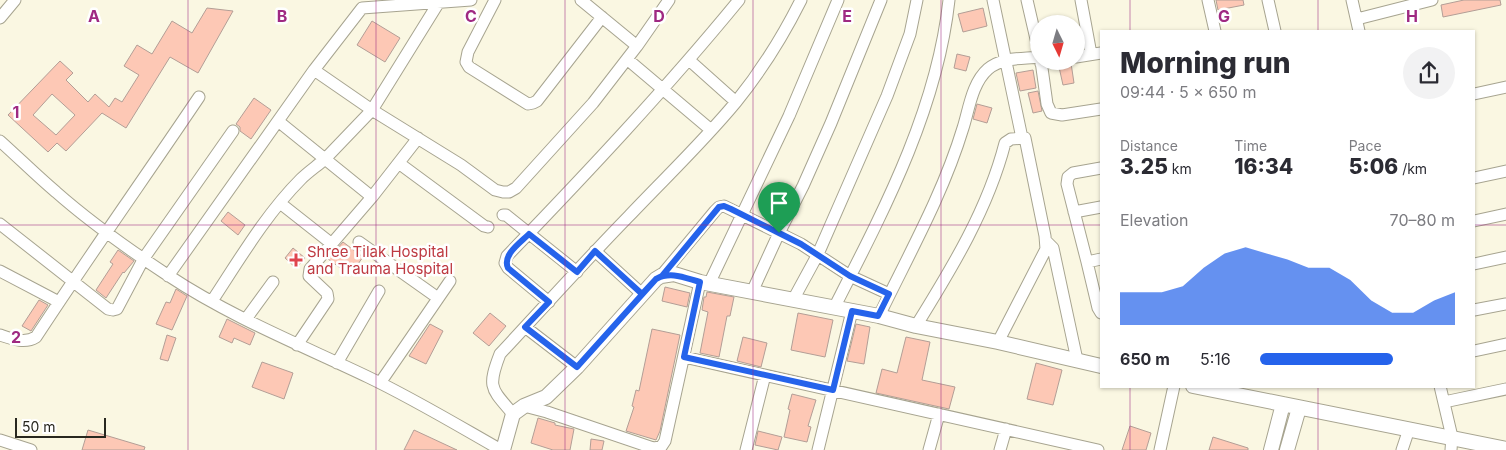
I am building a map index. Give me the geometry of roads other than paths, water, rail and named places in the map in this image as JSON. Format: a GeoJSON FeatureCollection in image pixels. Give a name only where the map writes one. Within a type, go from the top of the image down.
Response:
{"type":"FeatureCollection","features":[{"type":"Feature","properties":{"kind":"street"},"geometry":{"type":"LineString","coordinates":[[0,18],[15,0]]}},
{"type":"Feature","properties":{"kind":"street"},"geometry":{"type":"LineString","coordinates":[[168,276],[314,70],[362,8],[471,0]]}},
{"type":"Feature","properties":{"kind":"street"},"geometry":{"type":"LineString","coordinates":[[495,0],[468,52],[466,62],[469,67],[528,104],[537,101],[602,17]]}},
{"type":"Feature","properties":{"kind":"street"},"geometry":{"type":"LineString","coordinates":[[580,0],[637,46]]}},
{"type":"Feature","properties":{"kind":"street"},"geometry":{"type":"LineString","coordinates":[[314,70],[372,110],[462,165],[495,190],[509,192],[516,188],[592,103],[637,46],[668,0]]}},
{"type":"Feature","properties":{"kind":"street"},"geometry":{"type":"LineString","coordinates":[[549,302],[508,268],[505,263],[507,256],[618,139],[689,60],[739,0]]}},
{"type":"Feature","properties":{"kind":"street"},"geometry":{"type":"LineString","coordinates":[[801,0],[768,58],[736,102],[500,354],[492,374],[494,392],[518,410],[547,412],[653,448],[661,447],[665,441],[684,357],[705,283],[742,215],[789,116],[838,0]]}},
{"type":"Feature","properties":{"kind":"street"},"geometry":{"type":"LineString","coordinates":[[752,292],[827,132],[881,0]]}},
{"type":"Feature","properties":{"kind":"street"},"geometry":{"type":"LineString","coordinates":[[793,300],[818,254],[887,96],[910,34],[917,0]]}},
{"type":"Feature","properties":{"kind":"street"},"geometry":{"type":"LineString","coordinates":[[834,308],[883,213],[924,110],[938,65],[946,27],[949,0]]}},
{"type":"Feature","properties":{"kind":"street"},"geometry":{"type":"LineString","coordinates":[[993,0],[1022,138],[1026,140],[1046,241],[1046,249],[1042,259],[998,342]]}},
{"type":"Feature","properties":{"kind":"street"},"geometry":{"type":"LineString","coordinates":[[1027,0],[1030,15]]}},
{"type":"Feature","properties":{"kind":"street"},"geometry":{"type":"LineString","coordinates":[[1080,0],[1096,53]]}},
{"type":"Feature","properties":{"kind":"street"},"geometry":{"type":"LineString","coordinates":[[1208,0],[1215,30]]}},
{"type":"Feature","properties":{"kind":"street"},"geometry":{"type":"LineString","coordinates":[[1268,0],[1274,30]]}},
{"type":"Feature","properties":{"kind":"street"},"geometry":{"type":"LineString","coordinates":[[1352,0],[1359,30]]}},
{"type":"Feature","properties":{"kind":"street"},"geometry":{"type":"LineString","coordinates":[[1357,19],[1432,0]]}},
{"type":"Feature","properties":{"kind":"street"},"geometry":{"type":"LineString","coordinates":[[212,301],[257,233],[280,203],[301,179],[325,159],[372,110],[439,2]]}},
{"type":"Feature","properties":{"kind":"street"},"geometry":{"type":"LineString","coordinates":[[627,59],[711,130]]}},
{"type":"Feature","properties":{"kind":"street"},"geometry":{"type":"LineString","coordinates":[[878,316],[932,208],[962,130],[974,89],[979,80],[988,69],[1005,59],[1030,59]]}},
{"type":"Feature","properties":{"kind":"street"},"geometry":{"type":"LineString","coordinates":[[689,60],[736,102]]}},
{"type":"Feature","properties":{"kind":"street"},"geometry":{"type":"LineString","coordinates":[[1042,70],[1051,113],[1062,116],[1100,109]]}},
{"type":"Feature","properties":{"kind":"street"},"geometry":{"type":"LineString","coordinates":[[1475,94],[1506,87]]}},
{"type":"Feature","properties":{"kind":"street"},"geometry":{"type":"LineString","coordinates":[[0,336],[31,340],[36,337],[72,281],[200,97]]}},
{"type":"Feature","properties":{"kind":"street"},"geometry":{"type":"LineString","coordinates":[[278,121],[372,197]]}},
{"type":"Feature","properties":{"kind":"street"},"geometry":{"type":"LineString","coordinates":[[0,224],[108,309],[116,309],[144,258],[232,131]]}},
{"type":"Feature","properties":{"kind":"street"},"geometry":{"type":"LineString","coordinates":[[297,345],[328,299],[327,293],[312,279],[309,272],[400,164],[418,138]]}},
{"type":"Feature","properties":{"kind":"street"},"geometry":{"type":"LineString","coordinates":[[916,326],[948,274],[973,227],[992,184],[1005,143],[1011,139],[1022,138]]}},
{"type":"Feature","properties":{"kind":"street"},"geometry":{"type":"LineString","coordinates":[[0,141],[56,192],[107,233],[168,276],[297,345],[380,383],[502,450],[518,410],[546,397],[577,367],[656,279],[674,274],[705,283],[878,316],[1100,366]]}},
{"type":"Feature","properties":{"kind":"street"},"geometry":{"type":"LineString","coordinates":[[400,164],[484,226],[488,227]]}},
{"type":"Feature","properties":{"kind":"street"},"geometry":{"type":"LineString","coordinates":[[1100,168],[1073,173],[1068,177],[1067,184],[1100,311]]}},
{"type":"Feature","properties":{"kind":"street"},"geometry":{"type":"LineString","coordinates":[[1475,178],[1506,170]]}},
{"type":"Feature","properties":{"kind":"street"},"geometry":{"type":"LineString","coordinates":[[280,203],[332,244]]}},
{"type":"Feature","properties":{"kind":"street"},"geometry":{"type":"LineString","coordinates":[[662,276],[719,207],[724,206],[801,244],[850,276],[889,294]]}},
{"type":"Feature","properties":{"kind":"street"},"geometry":{"type":"LineString","coordinates":[[1074,212],[1100,207]]}},
{"type":"Feature","properties":{"kind":"street"},"geometry":{"type":"LineString","coordinates":[[1475,221],[1506,214]]}},
{"type":"Feature","properties":{"kind":"street"},"geometry":{"type":"LineString","coordinates":[[502,215],[506,215],[577,272]]}},
{"type":"Feature","properties":{"kind":"street"},"geometry":{"type":"LineString","coordinates":[[1046,241],[1053,248],[1077,360]]}},
{"type":"Feature","properties":{"kind":"street"},"geometry":{"type":"LineString","coordinates":[[359,242],[438,298]]}},
{"type":"Feature","properties":{"kind":"street"},"geometry":{"type":"LineString","coordinates":[[595,251],[642,294]]}},
{"type":"Feature","properties":{"kind":"street"},"geometry":{"type":"LineString","coordinates":[[1475,264],[1506,257]]}},
{"type":"Feature","properties":{"kind":"street"},"geometry":{"type":"LineString","coordinates":[[1087,262],[1100,260]]}},
{"type":"Feature","properties":{"kind":"street"},"geometry":{"type":"LineString","coordinates":[[0,271],[59,302]]}},
{"type":"Feature","properties":{"kind":"street"},"geometry":{"type":"LineString","coordinates":[[380,383],[450,281]]}},
{"type":"Feature","properties":{"kind":"street"},"geometry":{"type":"LineString","coordinates":[[246,319],[273,282]]}},
{"type":"Feature","properties":{"kind":"street"},"geometry":{"type":"LineString","coordinates":[[337,363],[379,291]]}},
{"type":"Feature","properties":{"kind":"street"},"geometry":{"type":"LineString","coordinates":[[1475,310],[1506,304]]}},
{"type":"Feature","properties":{"kind":"street"},"geometry":{"type":"LineString","coordinates":[[818,450],[852,311]]}},
{"type":"Feature","properties":{"kind":"street"},"geometry":{"type":"LineString","coordinates":[[525,327],[577,367]]}},
{"type":"Feature","properties":{"kind":"street"},"geometry":{"type":"LineString","coordinates":[[1475,351],[1506,344]]}},
{"type":"Feature","properties":{"kind":"street"},"geometry":{"type":"LineString","coordinates":[[684,357],[1006,429],[1079,448],[1098,450]]}},
{"type":"Feature","properties":{"kind":"street"},"geometry":{"type":"LineString","coordinates":[[746,450],[764,375]]}},
{"type":"Feature","properties":{"kind":"street"},"geometry":{"type":"LineString","coordinates":[[1160,450],[1174,388]]}},
{"type":"Feature","properties":{"kind":"street"},"geometry":{"type":"LineString","coordinates":[[1213,388],[1244,391],[1283,404],[1408,429],[1452,443],[1506,448]]}},
{"type":"Feature","properties":{"kind":"street"},"geometry":{"type":"LineString","coordinates":[[1440,388],[1452,443]]}},
{"type":"Feature","properties":{"kind":"street"},"geometry":{"type":"LineString","coordinates":[[1444,402],[1506,389]]}},
{"type":"Feature","properties":{"kind":"street"},"geometry":{"type":"LineString","coordinates":[[1271,450],[1283,404]]}},
{"type":"Feature","properties":{"kind":"street"},"geometry":{"type":"LineString","coordinates":[[1287,450],[1299,408]]}},
{"type":"Feature","properties":{"kind":"street"},"geometry":{"type":"LineString","coordinates":[[929,450],[939,414]]}},
{"type":"Feature","properties":{"kind":"street"},"geometry":{"type":"LineString","coordinates":[[1000,450],[1006,429]]}},
{"type":"Feature","properties":{"kind":"street"},"geometry":{"type":"LineString","coordinates":[[1402,450],[1408,429]]}},
{"type":"Feature","properties":{"kind":"street"},"geometry":{"type":"LineString","coordinates":[[0,440],[13,447],[31,450]]}},
{"type":"Feature","properties":{"kind":"place","name":"Shree Tilak Hospital and Trauma Hospital"},"geometry":{"type":"Point","coordinates":[296,260]}}]}
